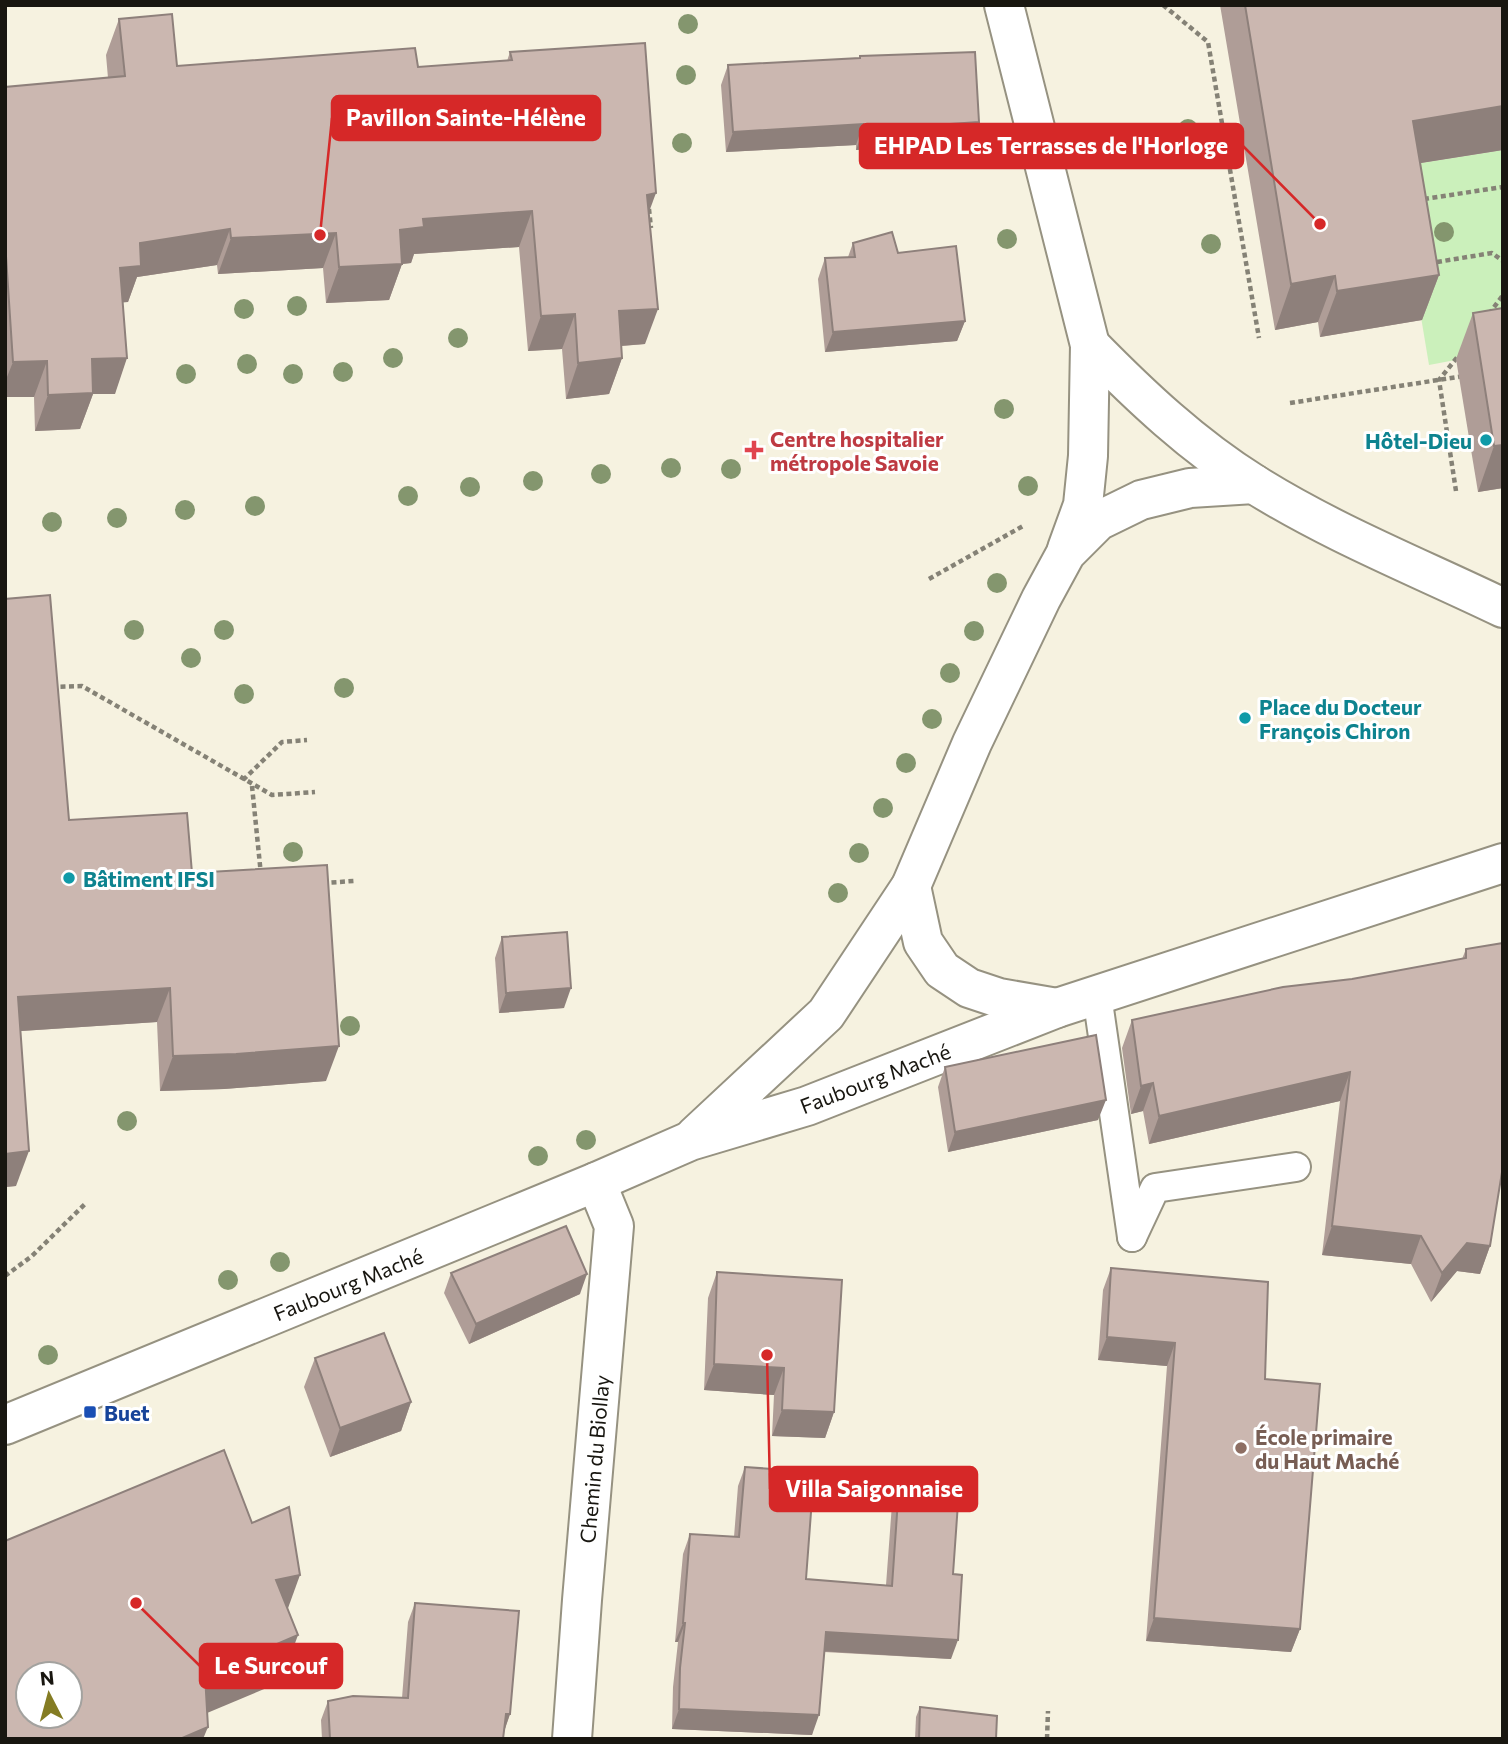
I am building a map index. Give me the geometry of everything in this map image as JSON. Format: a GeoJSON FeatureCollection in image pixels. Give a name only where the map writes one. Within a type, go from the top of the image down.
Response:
{"type":"FeatureCollection","features":[{"type":"Feature","properties":{"kind":"street"},"geometry":{"type":"LineString","coordinates":[[1004,5],[1090,345],[1088,456],[1083,505],[1066,553],[1041,599],[972,744],[911,886],[923,942],[942,970],[969,988],[999,998],[1057,1008],[1503,863]]}},
{"type":"Feature","properties":{"kind":"street"},"geometry":{"type":"LineString","coordinates":[[1090,345],[1172,422],[1208,452],[1254,484],[1327,524],[1503,608]]}},
{"type":"Feature","properties":{"kind":"street"},"geometry":{"type":"LineString","coordinates":[[1066,553],[1098,521],[1141,500],[1189,488],[1254,484]]}},
{"type":"Feature","properties":{"kind":"street","name":"Faubourg Maché"},"geometry":{"type":"LineString","coordinates":[[690,1142],[826,1014],[911,886]]}},
{"type":"Feature","properties":{"kind":"street","name":"Faubourg Maché"},"geometry":{"type":"LineString","coordinates":[[5,1425],[690,1142],[807,1106],[1057,1008]]}},
{"type":"Feature","properties":{"kind":"street","name":"Chemin du Biollay"},"geometry":{"type":"LineString","coordinates":[[572,1739],[614,1226],[596,1182]]}},
{"type":"Feature","properties":{"kind":"lane"},"geometry":{"type":"LineString","coordinates":[[1097,995],[1132,1237],[1155,1188],[1296,1167]]}},
{"type":"Feature","properties":{"kind":"path"},"geometry":{"type":"LineString","coordinates":[[1163,5],[1208,41],[1259,338]]}},
{"type":"Feature","properties":{"kind":"path"},"geometry":{"type":"LineString","coordinates":[[1424,199],[1503,187]]}},
{"type":"Feature","properties":{"kind":"path"},"geometry":{"type":"LineString","coordinates":[[648,200],[650,228]]}},
{"type":"Feature","properties":{"kind":"path"},"geometry":{"type":"LineString","coordinates":[[1437,262],[1492,253],[1503,261]]}},
{"type":"Feature","properties":{"kind":"path"},"geometry":{"type":"LineString","coordinates":[[1487,317],[1503,295]]}},
{"type":"Feature","properties":{"kind":"path"},"geometry":{"type":"LineString","coordinates":[[1456,491],[1440,380],[1463,349]]}},
{"type":"Feature","properties":{"kind":"path"},"geometry":{"type":"LineString","coordinates":[[1290,403],[1468,375]]}},
{"type":"Feature","properties":{"kind":"path"},"geometry":{"type":"LineString","coordinates":[[929,579],[1031,522]]}},
{"type":"Feature","properties":{"kind":"path"},"geometry":{"type":"LineString","coordinates":[[41,687],[82,686],[272,795],[315,792]]}},
{"type":"Feature","properties":{"kind":"path"},"geometry":{"type":"LineString","coordinates":[[243,780],[282,742],[307,740]]}},
{"type":"Feature","properties":{"kind":"path"},"geometry":{"type":"LineString","coordinates":[[252,785],[262,887]]}},
{"type":"Feature","properties":{"kind":"path"},"geometry":{"type":"LineString","coordinates":[[314,883],[354,881]]}},
{"type":"Feature","properties":{"kind":"path"},"geometry":{"type":"LineString","coordinates":[[5,1276],[32,1256],[85,1204]]}},
{"type":"Feature","properties":{"kind":"path"},"geometry":{"type":"LineString","coordinates":[[1047,1739],[1048,1711]]}},
{"type":"Feature","properties":{"kind":"green space"},"geometry":{"type":"Polygon","coordinates":[[[1503,150],[1503,351],[1429,365],[1396,167],[1503,150]]]}},
{"type":"Feature","properties":{"kind":"building"},"geometry":{"type":"Polygon","coordinates":[[[1245,5],[1503,5],[1503,106],[1413,121],[1439,275],[1337,291],[1335,276],[1291,284],[1245,5]]]}},
{"type":"Feature","properties":{"kind":"building"},"geometry":{"type":"Polygon","coordinates":[[[172,14],[177,66],[415,48],[418,67],[512,60],[510,52],[645,43],[656,193],[647,195],[658,309],[619,311],[622,358],[578,363],[575,314],[541,316],[532,211],[423,219],[424,227],[400,230],[402,264],[339,267],[336,233],[231,238],[230,229],[140,243],[141,266],[120,268],[127,358],[92,359],[93,393],[48,395],[47,361],[13,362],[5,241],[5,87],[125,76],[119,19],[172,14]]]}},
{"type":"Feature","properties":{"kind":"building"},"geometry":{"type":"Polygon","coordinates":[[[975,52],[979,122],[863,130],[863,124],[733,132],[728,65],[975,52]]]}},
{"type":"Feature","properties":{"kind":"building"},"geometry":{"type":"Polygon","coordinates":[[[892,232],[898,253],[956,246],[965,321],[833,332],[825,258],[855,257],[853,243],[892,232]]]}},
{"type":"Feature","properties":{"kind":"building"},"geometry":{"type":"Polygon","coordinates":[[[1503,308],[1503,445],[1494,446],[1473,313],[1503,308]]]}},
{"type":"Feature","properties":{"kind":"building","name":"Bâtiment IFSI"},"geometry":{"type":"Polygon","coordinates":[[[50,595],[69,820],[187,813],[192,873],[327,865],[339,1046],[173,1056],[170,988],[18,997],[29,1151],[5,1154],[5,599],[50,595]]]}},
{"type":"Feature","properties":{"kind":"building"},"geometry":{"type":"Polygon","coordinates":[[[567,932],[571,988],[506,993],[502,937],[567,932]]]}},
{"type":"Feature","properties":{"kind":"building"},"geometry":{"type":"Polygon","coordinates":[[[1503,943],[1503,1166],[1490,1246],[1467,1243],[1442,1273],[1421,1236],[1332,1226],[1350,1072],[1159,1116],[1153,1083],[1141,1086],[1132,1020],[1283,987],[1352,979],[1466,958],[1466,949],[1503,943]]]}},
{"type":"Feature","properties":{"kind":"building"},"geometry":{"type":"Polygon","coordinates":[[[1096,1035],[1106,1100],[955,1132],[945,1067],[1096,1035]]]}},
{"type":"Feature","properties":{"kind":"building"},"geometry":{"type":"Polygon","coordinates":[[[566,1226],[587,1274],[476,1324],[451,1273],[566,1226]]]}},
{"type":"Feature","properties":{"kind":"building"},"geometry":{"type":"Polygon","coordinates":[[[1111,1268],[1268,1282],[1265,1379],[1320,1384],[1300,1629],[1154,1618],[1175,1343],[1107,1337],[1111,1268]]]}},
{"type":"Feature","properties":{"kind":"building"},"geometry":{"type":"Polygon","coordinates":[[[717,1272],[842,1280],[834,1412],[782,1410],[784,1368],[714,1364],[717,1272]]]}},
{"type":"Feature","properties":{"kind":"building"},"geometry":{"type":"Polygon","coordinates":[[[384,1333],[411,1402],[340,1428],[315,1358],[384,1333]]]}},
{"type":"Feature","properties":{"kind":"building"},"geometry":{"type":"Polygon","coordinates":[[[224,1450],[252,1523],[289,1507],[300,1575],[276,1580],[298,1635],[205,1675],[208,1727],[180,1739],[5,1739],[5,1541],[224,1450]]]}},
{"type":"Feature","properties":{"kind":"building"},"geometry":{"type":"Polygon","coordinates":[[[745,1467],[814,1472],[806,1579],[892,1586],[899,1485],[959,1489],[953,1574],[962,1575],[958,1640],[826,1632],[819,1715],[679,1709],[690,1534],[739,1537],[745,1467]]]}},
{"type":"Feature","properties":{"kind":"building"},"geometry":{"type":"Polygon","coordinates":[[[415,1603],[519,1611],[510,1714],[506,1714],[503,1739],[330,1739],[328,1701],[353,1696],[408,1698],[415,1603]]]}},
{"type":"Feature","properties":{"kind":"building"},"geometry":{"type":"Polygon","coordinates":[[[920,1707],[997,1716],[996,1739],[919,1739],[920,1707]]]}},
{"type":"Feature","properties":{"kind":"place","name":"EHPAD Les Terrasses de l'Horloge"},"geometry":{"type":"Point","coordinates":[1320,224]}},
{"type":"Feature","properties":{"kind":"place","name":"Pavillon Sainte-Hélène"},"geometry":{"type":"Point","coordinates":[320,235]}},
{"type":"Feature","properties":{"kind":"place","name":"Hôtel-Dieu"},"geometry":{"type":"Point","coordinates":[1486,440]}},
{"type":"Feature","properties":{"kind":"place","name":"Centre hospitalier métropole Savoie"},"geometry":{"type":"Point","coordinates":[754,450]}},
{"type":"Feature","properties":{"kind":"place","name":"Place du Docteur François Chiron"},"geometry":{"type":"Point","coordinates":[1245,718]}},
{"type":"Feature","properties":{"kind":"place","name":"Bâtiment IFSI"},"geometry":{"type":"Point","coordinates":[69,878]}},
{"type":"Feature","properties":{"kind":"place","name":"Villa Saigonnaise"},"geometry":{"type":"Point","coordinates":[767,1355]}},
{"type":"Feature","properties":{"kind":"place","name":"Buet"},"geometry":{"type":"Point","coordinates":[90,1412]}},
{"type":"Feature","properties":{"kind":"place","name":"École primaire du Haut Maché"},"geometry":{"type":"Point","coordinates":[1241,1448]}},
{"type":"Feature","properties":{"kind":"place","name":"Le Surcouf"},"geometry":{"type":"Point","coordinates":[136,1603]}}]}
